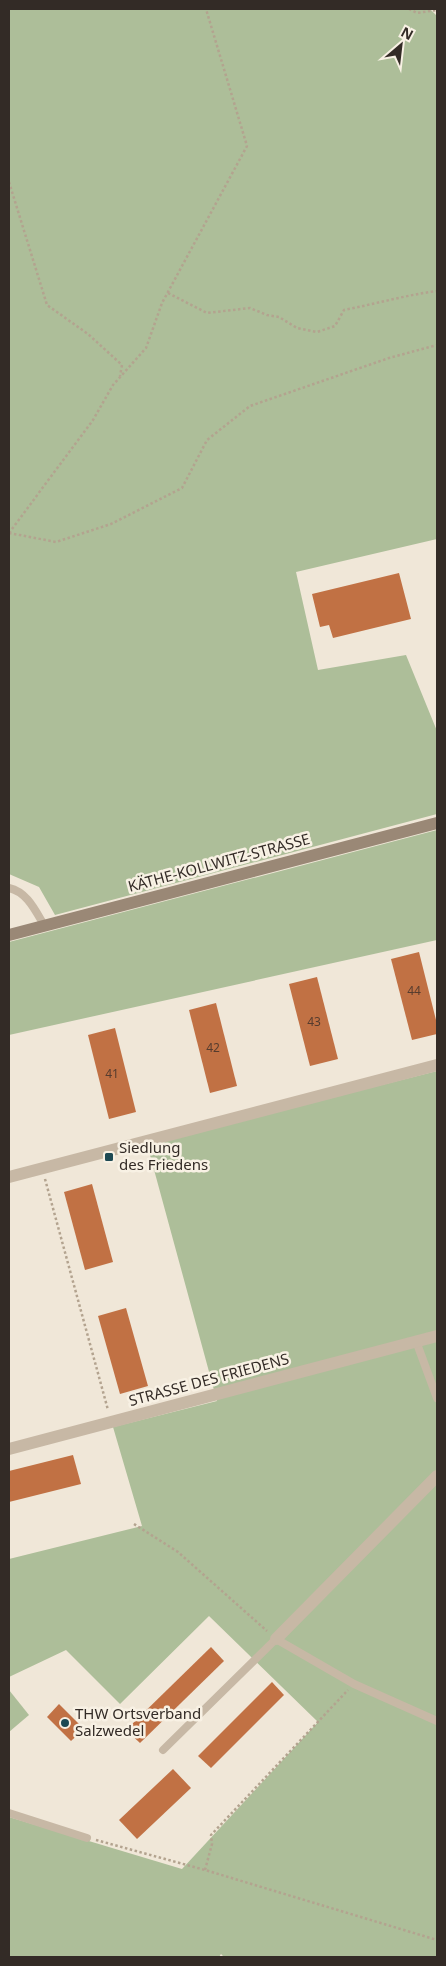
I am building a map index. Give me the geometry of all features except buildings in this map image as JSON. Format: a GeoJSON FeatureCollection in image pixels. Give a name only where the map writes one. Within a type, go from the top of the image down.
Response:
{"type":"FeatureCollection","features":[{"type":"Feature","properties":{"kind":"main road","name":"KÄTHE-KOLLWITZ-STRASSE"},"geometry":{"type":"LineString","coordinates":[[9,935],[437,823]]}},
{"type":"Feature","properties":{"kind":"street"},"geometry":{"type":"LineString","coordinates":[[9,1177],[437,1065]]}},
{"type":"Feature","properties":{"kind":"street","name":"STRASSE DES FRIEDENS"},"geometry":{"type":"LineString","coordinates":[[9,1449],[437,1336]]}},
{"type":"Feature","properties":{"kind":"street"},"geometry":{"type":"LineString","coordinates":[[276,1638],[437,1476]]}},
{"type":"Feature","properties":{"kind":"lane"},"geometry":{"type":"LineString","coordinates":[[9,888],[17,890],[30,902],[44,925]]}},
{"type":"Feature","properties":{"kind":"lane"},"geometry":{"type":"LineString","coordinates":[[416,1341],[437,1398]]}},
{"type":"Feature","properties":{"kind":"lane"},"geometry":{"type":"LineString","coordinates":[[163,1750],[276,1638],[354,1684],[437,1721]]}},
{"type":"Feature","properties":{"kind":"lane"},"geometry":{"type":"LineString","coordinates":[[9,1812],[87,1838]]}},
{"type":"Feature","properties":{"kind":"path"},"geometry":{"type":"LineString","coordinates":[[206,9],[247,146],[162,303],[146,348],[113,385],[93,420],[9,533],[56,542],[110,524],[182,488],[207,440],[250,406],[389,358],[437,345]]}},
{"type":"Feature","properties":{"kind":"path"},"geometry":{"type":"LineString","coordinates":[[409,9],[417,13],[437,10]]}},
{"type":"Feature","properties":{"kind":"path"},"geometry":{"type":"LineString","coordinates":[[9,182],[47,305],[88,334],[122,365],[120,377]]}},
{"type":"Feature","properties":{"kind":"path"},"geometry":{"type":"LineString","coordinates":[[168,293],[208,313],[250,308],[267,315],[279,317],[297,328],[317,332],[335,326],[344,310],[385,302],[405,295],[437,291]]}},
{"type":"Feature","properties":{"kind":"path"},"geometry":{"type":"LineString","coordinates":[[42,1168],[112,1422]]}},
{"type":"Feature","properties":{"kind":"path"},"geometry":{"type":"LineString","coordinates":[[134,1524],[178,1552],[276,1638]]}},
{"type":"Feature","properties":{"kind":"path"},"geometry":{"type":"LineString","coordinates":[[205,1870],[212,1844],[211,1835],[354,1684]]}},
{"type":"Feature","properties":{"kind":"path"},"geometry":{"type":"LineString","coordinates":[[87,1838],[205,1870],[437,1940]]}},
{"type":"Feature","properties":{"kind":"green space"},"geometry":{"type":"Polygon","coordinates":[[[9,9],[430,9],[437,16],[437,539],[296,572],[318,670],[406,655],[437,731],[437,814],[55,915],[39,887],[9,874],[9,9]]]}},
{"type":"Feature","properties":{"kind":"green space"},"geometry":{"type":"Polygon","coordinates":[[[437,830],[437,940],[9,1035],[9,942],[437,830]]]}},
{"type":"Feature","properties":{"kind":"green space"},"geometry":{"type":"Polygon","coordinates":[[[437,1071],[437,1957],[224,1957],[221,1954],[219,1957],[9,1957],[9,1817],[182,1869],[318,1722],[209,1616],[120,1704],[66,1650],[9,1677],[9,1559],[142,1526],[113,1427],[217,1401],[147,1144],[437,1071]]]}},
{"type":"Feature","properties":{"kind":"green space"},"geometry":{"type":"Polygon","coordinates":[[[9,1690],[29,1715],[9,1732],[9,1690]]]}},
{"type":"Feature","properties":{"kind":"place","name":"Siedlung des Friedens"},"geometry":{"type":"Point","coordinates":[109,1157]}},
{"type":"Feature","properties":{"kind":"place","name":"THW Ortsverband Salzwedel"},"geometry":{"type":"Point","coordinates":[65,1723]}}]}
